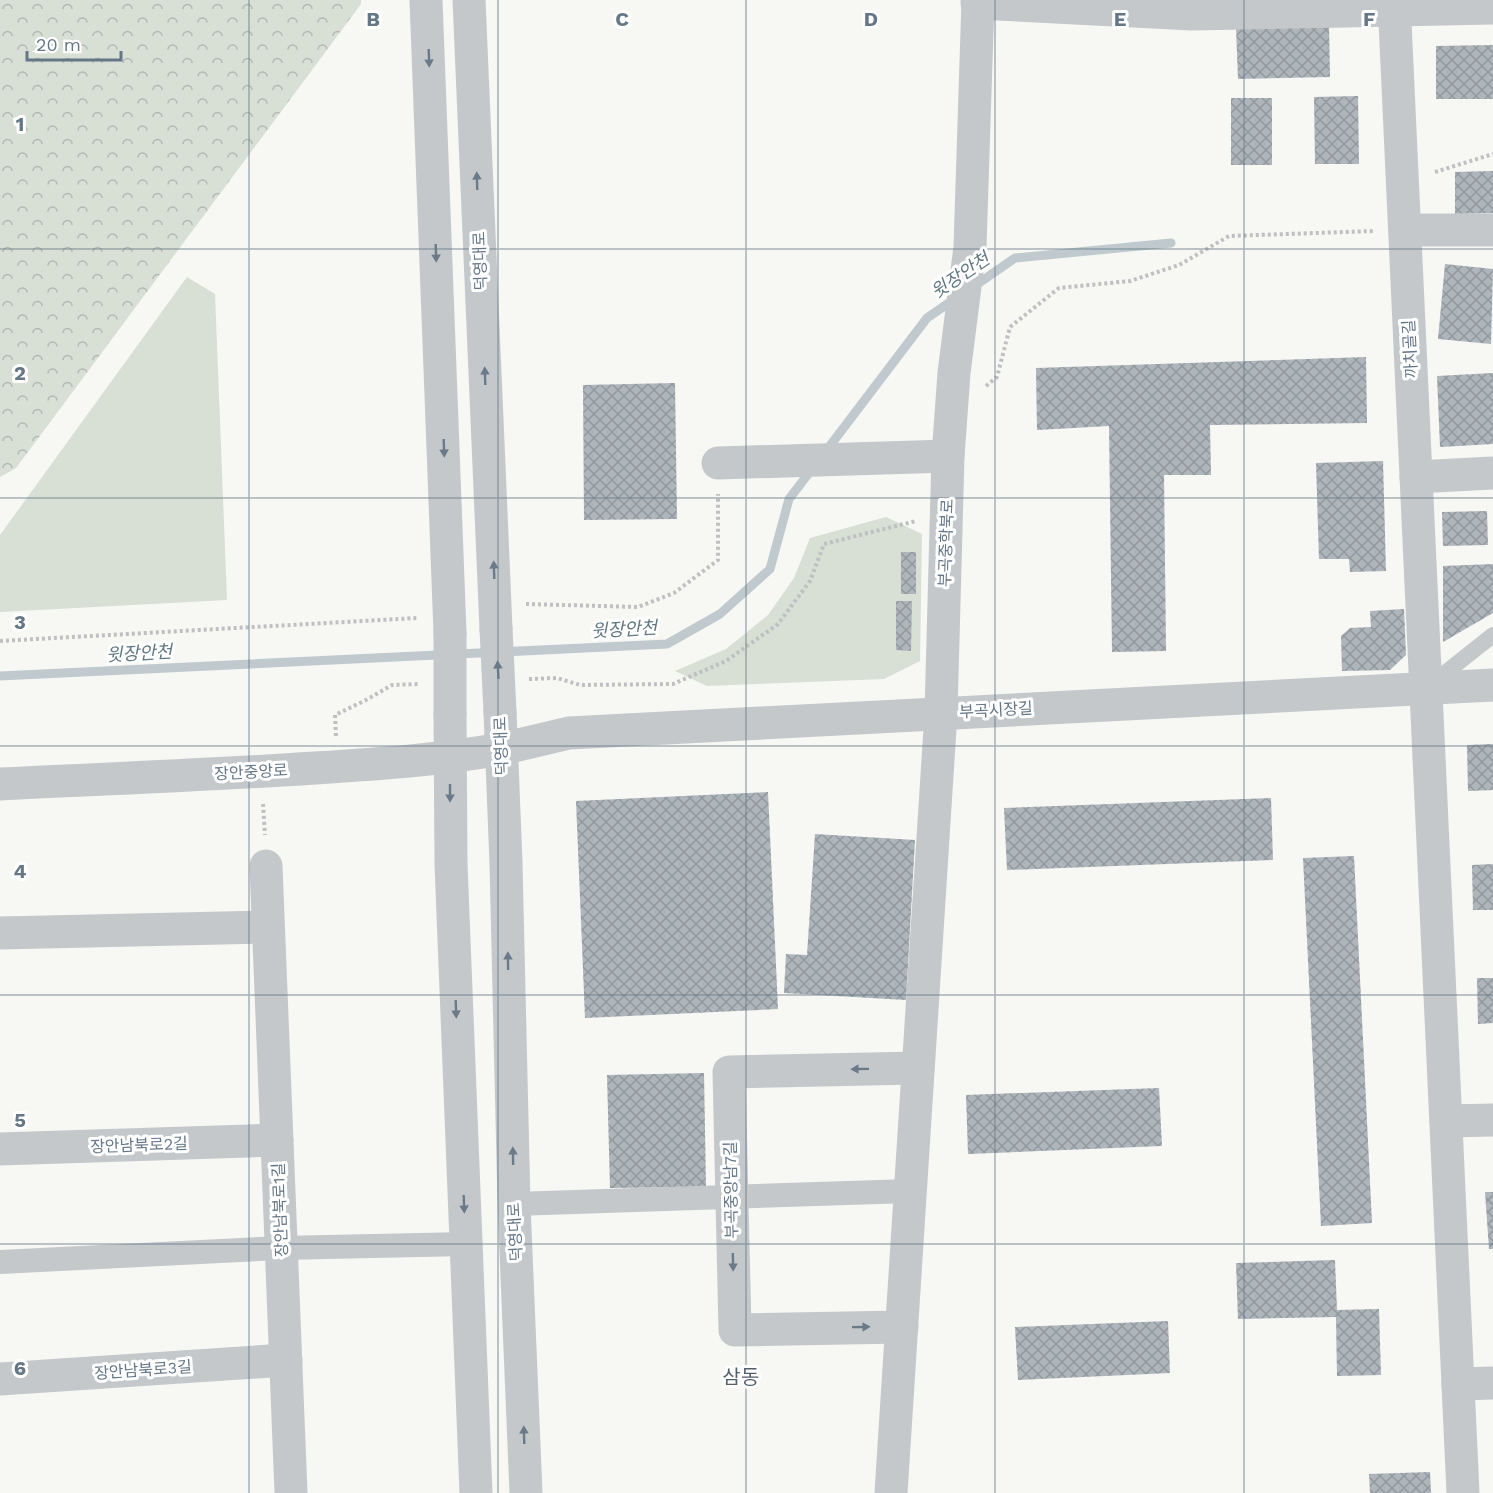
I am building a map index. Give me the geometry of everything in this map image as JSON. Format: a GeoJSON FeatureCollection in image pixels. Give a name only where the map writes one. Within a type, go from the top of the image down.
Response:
{"type":"FeatureCollection","features":[{"type":"Feature","properties":{"kind":"street"},"geometry":{"type":"LineString","coordinates":[[426,0],[450,624],[451,864],[476,1493]]}},
{"type":"Feature","properties":{"kind":"street","name":"덕영대로"},"geometry":{"type":"LineString","coordinates":[[469,0],[506,863],[514,1204],[526,1493]]}},
{"type":"Feature","properties":{"kind":"street"},"geometry":{"type":"LineString","coordinates":[[977,2],[1192,14],[1394,5],[1493,8]]}},
{"type":"Feature","properties":{"kind":"street","name":"부곡중학북로"},"geometry":{"type":"LineString","coordinates":[[941,713],[948,456],[954,373],[970,247],[977,2]]}},
{"type":"Feature","properties":{"kind":"street","name":"까치골길"},"geometry":{"type":"LineString","coordinates":[[1394,5],[1463,1493]]}},
{"type":"Feature","properties":{"kind":"street"},"geometry":{"type":"LineString","coordinates":[[1404,230],[1493,230]]}},
{"type":"Feature","properties":{"kind":"street"},"geometry":{"type":"LineString","coordinates":[[718,463],[948,456]]}},
{"type":"Feature","properties":{"kind":"street"},"geometry":{"type":"LineString","coordinates":[[1416,477],[1493,473]]}},
{"type":"Feature","properties":{"kind":"street","name":"부곡시장길"},"geometry":{"type":"LineString","coordinates":[[501,748],[569,733],[1493,685]]}},
{"type":"Feature","properties":{"kind":"street"},"geometry":{"type":"LineString","coordinates":[[891,1493],[941,713]]}},
{"type":"Feature","properties":{"kind":"street","name":"장안중앙로"},"geometry":{"type":"LineString","coordinates":[[0,784],[262,772],[450,758],[501,748]]}},
{"type":"Feature","properties":{"kind":"street","name":"장안남북로1길"},"geometry":{"type":"LineString","coordinates":[[266,866],[291,1493]]}},
{"type":"Feature","properties":{"kind":"street"},"geometry":{"type":"LineString","coordinates":[[0,933],[268,927]]}},
{"type":"Feature","properties":{"kind":"street","name":"부곡중앙남7길"},"geometry":{"type":"LineString","coordinates":[[902,1327],[735,1330],[729,1072],[918,1068]]}},
{"type":"Feature","properties":{"kind":"street"},"geometry":{"type":"LineString","coordinates":[[1446,1121],[1493,1120]]}},
{"type":"Feature","properties":{"kind":"street","name":"장안남북로2길"},"geometry":{"type":"LineString","coordinates":[[0,1149],[277,1140]]}},
{"type":"Feature","properties":{"kind":"street"},"geometry":{"type":"LineString","coordinates":[[514,1204],[910,1191]]}},
{"type":"Feature","properties":{"kind":"street"},"geometry":{"type":"LineString","coordinates":[[0,1262],[281,1248],[466,1244]]}},
{"type":"Feature","properties":{"kind":"street","name":"장안남북로3길"},"geometry":{"type":"LineString","coordinates":[[0,1379],[286,1360]]}},
{"type":"Feature","properties":{"kind":"street"},"geometry":{"type":"LineString","coordinates":[[1458,1384],[1493,1383]]}},
{"type":"Feature","properties":{"kind":"lane"},"geometry":{"type":"LineString","coordinates":[[1426,688],[1493,635]]}},
{"type":"Feature","properties":{"kind":"path"},"geometry":{"type":"LineString","coordinates":[[1402,182],[1493,154]]}},
{"type":"Feature","properties":{"kind":"path"},"geometry":{"type":"LineString","coordinates":[[951,414],[997,377],[1010,327],[1059,288],[1130,281],[1179,265],[1229,236],[1404,230]]}},
{"type":"Feature","properties":{"kind":"path"},"geometry":{"type":"LineString","coordinates":[[496,616],[638,607],[674,593],[718,560],[718,463]]}},
{"type":"Feature","properties":{"kind":"path"},"geometry":{"type":"LineString","coordinates":[[557,678],[580,685],[673,684],[726,662],[778,624],[810,581],[824,544],[948,513]]}},
{"type":"Feature","properties":{"kind":"path"},"geometry":{"type":"LineString","coordinates":[[0,641],[450,624]]}},
{"type":"Feature","properties":{"kind":"path"},"geometry":{"type":"LineString","coordinates":[[337,766],[335,715],[392,685]]}},
{"type":"Feature","properties":{"kind":"path"},"geometry":{"type":"LineString","coordinates":[[262,772],[266,866]]}},
{"type":"Feature","properties":{"kind":"green space"},"geometry":{"type":"Polygon","coordinates":[[[0,0],[361,0],[361,4],[16,468],[0,477],[0,0]]]}},
{"type":"Feature","properties":{"kind":"green space"},"geometry":{"type":"Polygon","coordinates":[[[187,277],[215,294],[227,600],[0,612],[0,535],[187,277]]]}},
{"type":"Feature","properties":{"kind":"green space"},"geometry":{"type":"Polygon","coordinates":[[[886,517],[922,534],[920,661],[884,679],[707,686],[675,671],[726,649],[768,615],[794,578],[810,538],[886,517]]]}},
{"type":"Feature","properties":{"kind":"building"},"geometry":{"type":"Polygon","coordinates":[[[1329,25],[1330,77],[1238,79],[1236,28],[1329,25]]]}},
{"type":"Feature","properties":{"kind":"building"},"geometry":{"type":"Polygon","coordinates":[[[1493,45],[1493,99],[1436,99],[1436,46],[1493,45]]]}},
{"type":"Feature","properties":{"kind":"building"},"geometry":{"type":"Polygon","coordinates":[[[1358,96],[1359,164],[1315,164],[1314,97],[1358,96]]]}},
{"type":"Feature","properties":{"kind":"building"},"geometry":{"type":"Polygon","coordinates":[[[1231,98],[1272,98],[1272,165],[1231,165],[1231,98]]]}},
{"type":"Feature","properties":{"kind":"building"},"geometry":{"type":"Polygon","coordinates":[[[1493,171],[1493,213],[1455,214],[1455,172],[1493,171]]]}},
{"type":"Feature","properties":{"kind":"building"},"geometry":{"type":"Polygon","coordinates":[[[1445,264],[1493,269],[1491,344],[1438,339],[1445,264]]]}},
{"type":"Feature","properties":{"kind":"building"},"geometry":{"type":"Polygon","coordinates":[[[1366,357],[1367,423],[1210,425],[1211,475],[1164,475],[1166,651],[1112,652],[1109,426],[1037,430],[1036,368],[1366,357]]]}},
{"type":"Feature","properties":{"kind":"building"},"geometry":{"type":"Polygon","coordinates":[[[1493,373],[1493,444],[1440,447],[1437,376],[1493,373]]]}},
{"type":"Feature","properties":{"kind":"building"},"geometry":{"type":"Polygon","coordinates":[[[675,383],[677,519],[584,520],[583,385],[675,383]]]}},
{"type":"Feature","properties":{"kind":"building"},"geometry":{"type":"Polygon","coordinates":[[[1383,461],[1386,571],[1350,572],[1349,559],[1319,559],[1316,463],[1383,461]]]}},
{"type":"Feature","properties":{"kind":"building"},"geometry":{"type":"Polygon","coordinates":[[[1487,511],[1488,545],[1443,546],[1442,512],[1487,511]]]}},
{"type":"Feature","properties":{"kind":"building"},"geometry":{"type":"Polygon","coordinates":[[[901,552],[916,552],[916,594],[901,594],[901,552]]]}},
{"type":"Feature","properties":{"kind":"building"},"geometry":{"type":"Polygon","coordinates":[[[1493,564],[1493,613],[1443,642],[1443,566],[1493,564]]]}},
{"type":"Feature","properties":{"kind":"building"},"geometry":{"type":"Polygon","coordinates":[[[896,601],[912,601],[911,651],[896,650],[896,601]]]}},
{"type":"Feature","properties":{"kind":"building"},"geometry":{"type":"Polygon","coordinates":[[[1404,609],[1406,655],[1390,670],[1342,671],[1341,636],[1350,628],[1371,627],[1370,611],[1404,609]]]}},
{"type":"Feature","properties":{"kind":"building"},"geometry":{"type":"Polygon","coordinates":[[[1493,744],[1493,790],[1468,791],[1467,745],[1493,744]]]}},
{"type":"Feature","properties":{"kind":"building"},"geometry":{"type":"Polygon","coordinates":[[[768,792],[778,1009],[585,1018],[576,801],[768,792]]]}},
{"type":"Feature","properties":{"kind":"building"},"geometry":{"type":"Polygon","coordinates":[[[1271,798],[1273,860],[1007,870],[1004,808],[1271,798]]]}},
{"type":"Feature","properties":{"kind":"building"},"geometry":{"type":"Polygon","coordinates":[[[815,834],[915,840],[906,1000],[784,993],[786,954],[807,955],[815,834]]]}},
{"type":"Feature","properties":{"kind":"building"},"geometry":{"type":"Polygon","coordinates":[[[1354,856],[1372,1223],[1321,1226],[1303,858],[1354,856]]]}},
{"type":"Feature","properties":{"kind":"building"},"geometry":{"type":"Polygon","coordinates":[[[1493,864],[1493,910],[1473,910],[1472,865],[1493,864]]]}},
{"type":"Feature","properties":{"kind":"building"},"geometry":{"type":"Polygon","coordinates":[[[1477,978],[1493,978],[1493,1023],[1478,1024],[1477,978]]]}},
{"type":"Feature","properties":{"kind":"building"},"geometry":{"type":"Polygon","coordinates":[[[704,1073],[706,1187],[610,1188],[607,1075],[704,1073]]]}},
{"type":"Feature","properties":{"kind":"building"},"geometry":{"type":"Polygon","coordinates":[[[1159,1088],[1162,1146],[968,1154],[966,1095],[1159,1088]]]}},
{"type":"Feature","properties":{"kind":"building"},"geometry":{"type":"Polygon","coordinates":[[[1485,1192],[1493,1192],[1493,1249],[1489,1249],[1485,1192]]]}},
{"type":"Feature","properties":{"kind":"building"},"geometry":{"type":"Polygon","coordinates":[[[1335,1260],[1337,1310],[1379,1309],[1381,1375],[1337,1376],[1336,1317],[1238,1319],[1236,1263],[1335,1260]]]}},
{"type":"Feature","properties":{"kind":"building"},"geometry":{"type":"Polygon","coordinates":[[[1168,1321],[1170,1373],[1018,1380],[1015,1327],[1168,1321]]]}},
{"type":"Feature","properties":{"kind":"building"},"geometry":{"type":"Polygon","coordinates":[[[1430,1472],[1431,1493],[1370,1493],[1369,1474],[1430,1472]]]}},
{"type":"Feature","properties":{"kind":"waterway","name":"윗장안천"},"geometry":{"type":"LineString","coordinates":[[973,287],[1015,258],[1171,243]]}},
{"type":"Feature","properties":{"kind":"waterway","name":"윗장안천"},"geometry":{"type":"LineString","coordinates":[[826,451],[927,318],[956,298]]}},
{"type":"Feature","properties":{"kind":"waterway","name":"윗장안천"},"geometry":{"type":"LineString","coordinates":[[0,676],[667,644],[720,614],[770,569],[789,499],[812,469]]}},
{"type":"Feature","properties":{"kind":"district","name":"삼동"},"geometry":{"type":"Point","coordinates":[741,1377]}}]}
